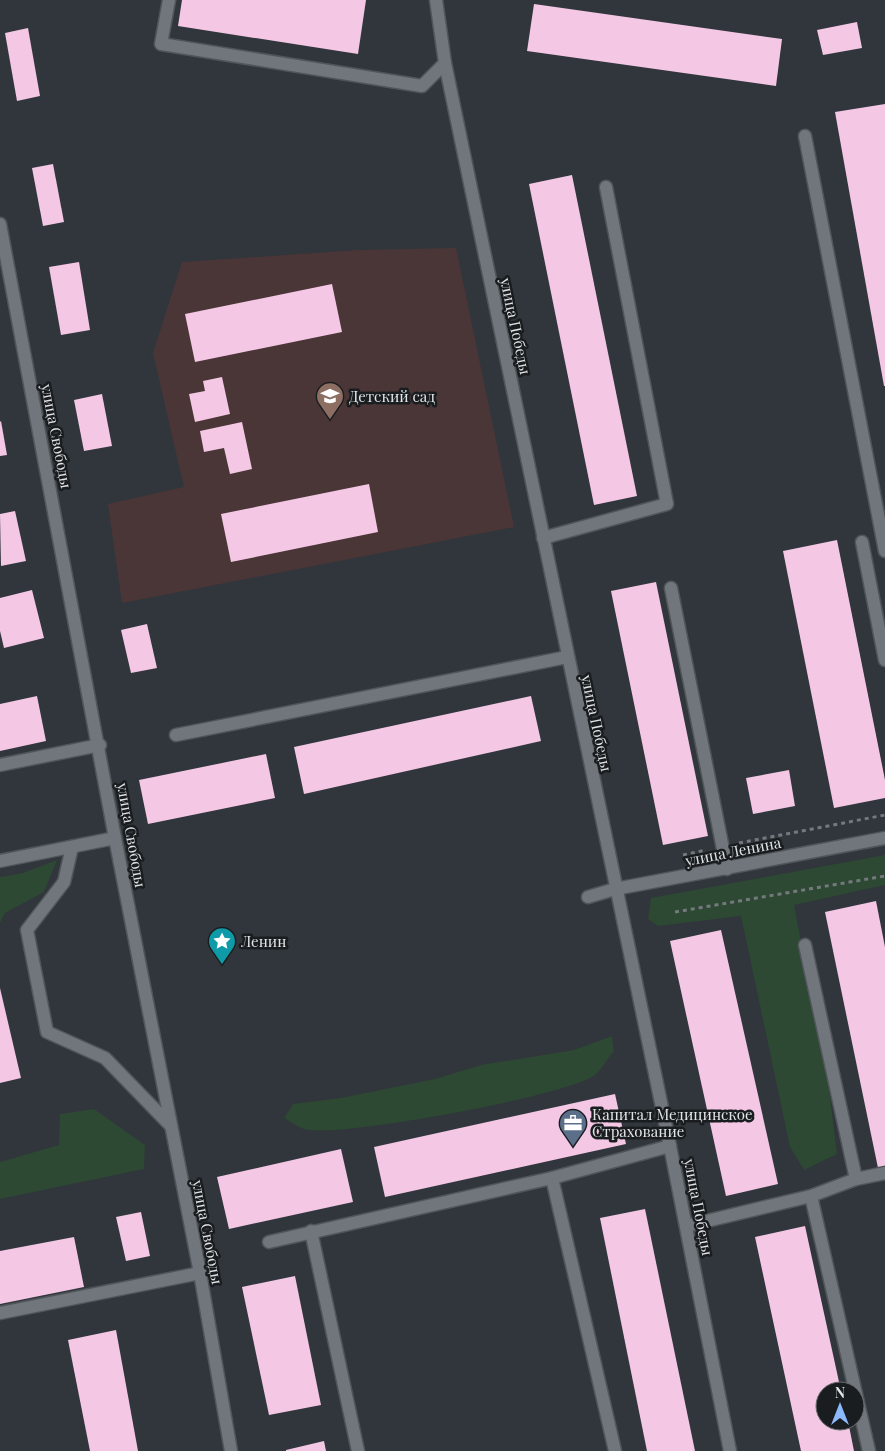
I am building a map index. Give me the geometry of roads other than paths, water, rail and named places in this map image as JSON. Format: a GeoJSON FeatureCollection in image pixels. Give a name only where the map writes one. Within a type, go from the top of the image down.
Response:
{"type":"FeatureCollection","features":[{"type":"Feature","properties":{"kind":"street"},"geometry":{"type":"LineString","coordinates":[[169,0],[161,44],[422,86],[445,63]]}},
{"type":"Feature","properties":{"kind":"street","name":"улица Победы"},"geometry":{"type":"LineString","coordinates":[[436,0],[445,63],[615,889],[670,1146],[730,1451]]}},
{"type":"Feature","properties":{"kind":"street"},"geometry":{"type":"LineString","coordinates":[[805,136],[885,551]]}},
{"type":"Feature","properties":{"kind":"street"},"geometry":{"type":"LineString","coordinates":[[543,538],[667,504],[606,187]]}},
{"type":"Feature","properties":{"kind":"street","name":"улица Свободы"},"geometry":{"type":"LineString","coordinates":[[0,224],[100,745],[115,838],[200,1273],[231,1451]]}},
{"type":"Feature","properties":{"kind":"street"},"geometry":{"type":"LineString","coordinates":[[862,542],[885,660]]}},
{"type":"Feature","properties":{"kind":"street"},"geometry":{"type":"LineString","coordinates":[[672,588],[727,869]]}},
{"type":"Feature","properties":{"kind":"street"},"geometry":{"type":"LineString","coordinates":[[176,736],[567,657]]}},
{"type":"Feature","properties":{"kind":"street"},"geometry":{"type":"LineString","coordinates":[[0,765],[100,745]]}},
{"type":"Feature","properties":{"kind":"street"},"geometry":{"type":"LineString","coordinates":[[0,861],[115,838]]}},
{"type":"Feature","properties":{"kind":"street","name":"улица Ленина"},"geometry":{"type":"LineString","coordinates":[[588,897],[615,889],[885,838]]}},
{"type":"Feature","properties":{"kind":"street"},"geometry":{"type":"LineString","coordinates":[[72,847],[64,882],[27,930],[47,1032],[105,1058],[171,1126]]}},
{"type":"Feature","properties":{"kind":"street"},"geometry":{"type":"LineString","coordinates":[[805,945],[856,1180]]}},
{"type":"Feature","properties":{"kind":"street"},"geometry":{"type":"LineString","coordinates":[[269,1242],[552,1178],[670,1146]]}},
{"type":"Feature","properties":{"kind":"street"},"geometry":{"type":"LineString","coordinates":[[686,1226],[811,1196],[856,1180],[885,1173]]}},
{"type":"Feature","properties":{"kind":"street"},"geometry":{"type":"LineString","coordinates":[[552,1178],[615,1451]]}},
{"type":"Feature","properties":{"kind":"street"},"geometry":{"type":"LineString","coordinates":[[811,1196],[869,1451]]}},
{"type":"Feature","properties":{"kind":"street"},"geometry":{"type":"LineString","coordinates":[[311,1231],[358,1451]]}},
{"type":"Feature","properties":{"kind":"street"},"geometry":{"type":"LineString","coordinates":[[0,1313],[200,1273]]}},
{"type":"Feature","properties":{"kind":"place","name":"Детский сад"},"geometry":{"type":"Point","coordinates":[330,420]}},
{"type":"Feature","properties":{"kind":"place","name":"Ленин"},"geometry":{"type":"Point","coordinates":[222,965]}},
{"type":"Feature","properties":{"kind":"place","name":"Капитал Медицинское Страхование"},"geometry":{"type":"Point","coordinates":[573,1147]}}]}
